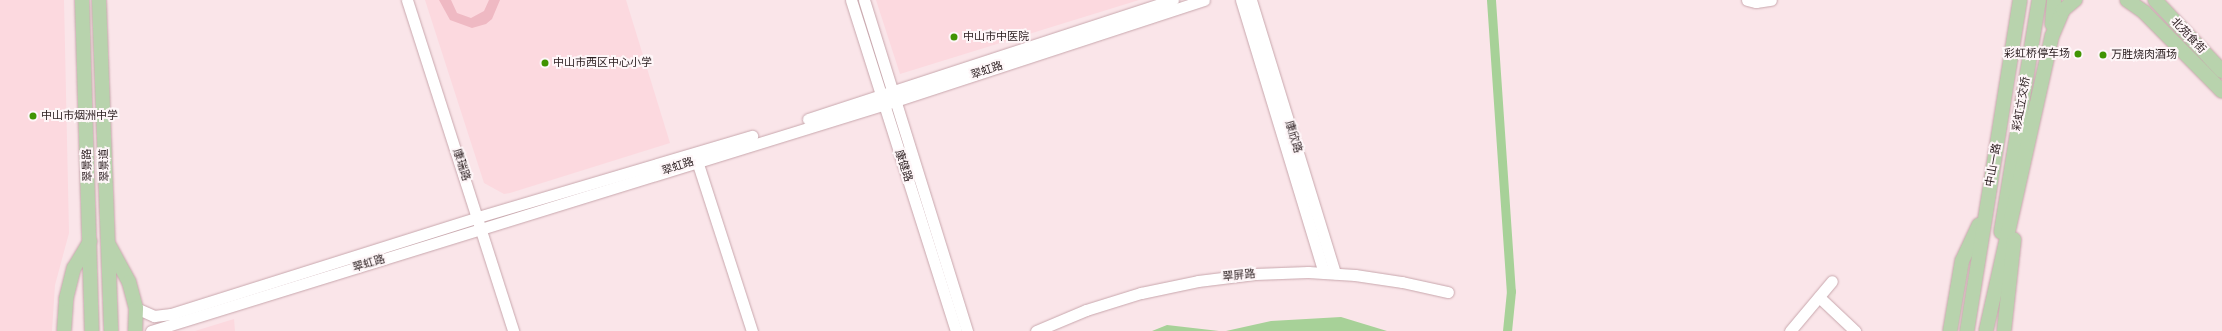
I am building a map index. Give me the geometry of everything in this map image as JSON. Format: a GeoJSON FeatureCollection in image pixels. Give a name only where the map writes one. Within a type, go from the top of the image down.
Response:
{"type":"FeatureCollection","features":[{"type":"Feature","properties":{"kind":"main road","name":"翠景路"},"geometry":{"type":"LineString","coordinates":[[82,0],[92,331]]}},
{"type":"Feature","properties":{"kind":"main road","name":"彩虹立交桥"},"geometry":{"type":"LineString","coordinates":[[2011,162],[2039,0]]}},
{"type":"Feature","properties":{"kind":"main road"},"geometry":{"type":"LineString","coordinates":[[1986,331],[2049,48],[2054,0]]}},
{"type":"Feature","properties":{"kind":"main road"},"geometry":{"type":"LineString","coordinates":[[2049,48],[2062,10],[2075,0]]}},
{"type":"Feature","properties":{"kind":"main road","name":"北苑食街"},"geometry":{"type":"LineString","coordinates":[[2127,0],[2144,12],[2222,91]]}},
{"type":"Feature","properties":{"kind":"main road","name":"北苑食街"},"geometry":{"type":"LineString","coordinates":[[2158,2],[2222,72]]}},
{"type":"Feature","properties":{"kind":"main road","name":"翠景道"},"geometry":{"type":"LineString","coordinates":[[102,3],[111,331]]}},
{"type":"Feature","properties":{"kind":"main road","name":"中山一路"},"geometry":{"type":"LineString","coordinates":[[1968,331],[1986,210],[2021,4]]}},
{"type":"Feature","properties":{"kind":"main road","name":"中山一路"},"geometry":{"type":"LineString","coordinates":[[1986,331],[2011,162]]}},
{"type":"Feature","properties":{"kind":"main road"},"geometry":{"type":"LineString","coordinates":[[2004,331],[2015,238],[2005,205]]}},
{"type":"Feature","properties":{"kind":"main road"},"geometry":{"type":"LineString","coordinates":[[1950,331],[1962,260],[1986,210]]}},
{"type":"Feature","properties":{"kind":"main road"},"geometry":{"type":"LineString","coordinates":[[64,331],[66,299],[74,268],[90,241]]}},
{"type":"Feature","properties":{"kind":"main road"},"geometry":{"type":"LineString","coordinates":[[108,243],[129,282],[136,308],[135,331]]}},
{"type":"Feature","properties":{"kind":"street","name":"康瑞路"},"geometry":{"type":"LineString","coordinates":[[407,0],[478,217],[513,331]]}},
{"type":"Feature","properties":{"kind":"street","name":"康健路"},"geometry":{"type":"LineString","coordinates":[[851,0],[956,331]]}},
{"type":"Feature","properties":{"kind":"street","name":"康健路"},"geometry":{"type":"LineString","coordinates":[[864,0],[967,331]]}},
{"type":"Feature","properties":{"kind":"street","name":"翠虹路"},"geometry":{"type":"LineString","coordinates":[[151,331],[482,230],[883,101],[1173,0]]}},
{"type":"Feature","properties":{"kind":"street","name":"翠虹路"},"geometry":{"type":"LineString","coordinates":[[894,97],[1204,0]]}},
{"type":"Feature","properties":{"kind":"street","name":"康欣路"},"geometry":{"type":"LineString","coordinates":[[1241,0],[1329,273]]}},
{"type":"Feature","properties":{"kind":"street","name":"康欣路"},"geometry":{"type":"LineString","coordinates":[[1251,0],[1329,273]]}},
{"type":"Feature","properties":{"kind":"street"},"geometry":{"type":"LineString","coordinates":[[1747,0],[1756,2],[1771,0]]}},
{"type":"Feature","properties":{"kind":"street","name":"翠虹路"},"geometry":{"type":"LineString","coordinates":[[136,308],[154,316],[171,314],[478,217],[883,101]]}},
{"type":"Feature","properties":{"kind":"street"},"geometry":{"type":"LineString","coordinates":[[697,161],[752,331]]}},
{"type":"Feature","properties":{"kind":"street","name":"翠屏路"},"geometry":{"type":"LineString","coordinates":[[1036,331],[1113,301],[1169,286],[1255,274],[1329,273],[1394,280],[1448,292]]}},
{"type":"Feature","properties":{"kind":"street"},"geometry":{"type":"LineString","coordinates":[[1793,330],[1832,281]]}},
{"type":"Feature","properties":{"kind":"street"},"geometry":{"type":"LineString","coordinates":[[1819,297],[1855,331]]}},
{"type":"Feature","properties":{"kind":"shaded area","name":"中山市烟洲中学"},"geometry":{"type":"Polygon","coordinates":[[[0,0],[64,0],[69,233],[55,285],[52,331],[0,331],[0,0]]]}},
{"type":"Feature","properties":{"kind":"shaded area","name":"中山市西区中心小学"},"geometry":{"type":"Polygon","coordinates":[[[425,0],[626,0],[670,143],[510,193],[504,194],[484,183],[425,0]]]}},
{"type":"Feature","properties":{"kind":"shaded area"},"geometry":{"type":"Polygon","coordinates":[[[439,0],[451,0],[457,13],[471,18],[484,11],[489,0],[500,0],[492,19],[486,24],[472,28],[450,20],[439,0]]]}},
{"type":"Feature","properties":{"kind":"shaded area","name":"中山市中医院"},"geometry":{"type":"Polygon","coordinates":[[[876,0],[1139,0],[900,74],[876,0]]]}},
{"type":"Feature","properties":{"kind":"shaded area"},"geometry":{"type":"Polygon","coordinates":[[[1341,317],[1387,331],[1226,331],[1271,321],[1341,317]]]}},
{"type":"Feature","properties":{"kind":"shaded area"},"geometry":{"type":"Polygon","coordinates":[[[234,319],[235,331],[195,331],[234,319]]]}},
{"type":"Feature","properties":{"kind":"shaded area"},"geometry":{"type":"Polygon","coordinates":[[[1167,325],[1219,331],[1152,331],[1167,325]]]}},
{"type":"Feature","properties":{"kind":"waterway"},"geometry":{"type":"LineString","coordinates":[[1491,0],[1511,291],[1507,331]]}},
{"type":"Feature","properties":{"kind":"place","name":"中山市中医院"},"geometry":{"type":"Point","coordinates":[954,37]}},
{"type":"Feature","properties":{"kind":"place","name":"彩虹桥停车场"},"geometry":{"type":"Point","coordinates":[2078,54]}},
{"type":"Feature","properties":{"kind":"place","name":"万胜烧肉酒场"},"geometry":{"type":"Point","coordinates":[2103,55]}},
{"type":"Feature","properties":{"kind":"place","name":"中山市西区中心小学"},"geometry":{"type":"Point","coordinates":[545,63]}},
{"type":"Feature","properties":{"kind":"place","name":"中山市烟洲中学"},"geometry":{"type":"Point","coordinates":[33,116]}}]}
